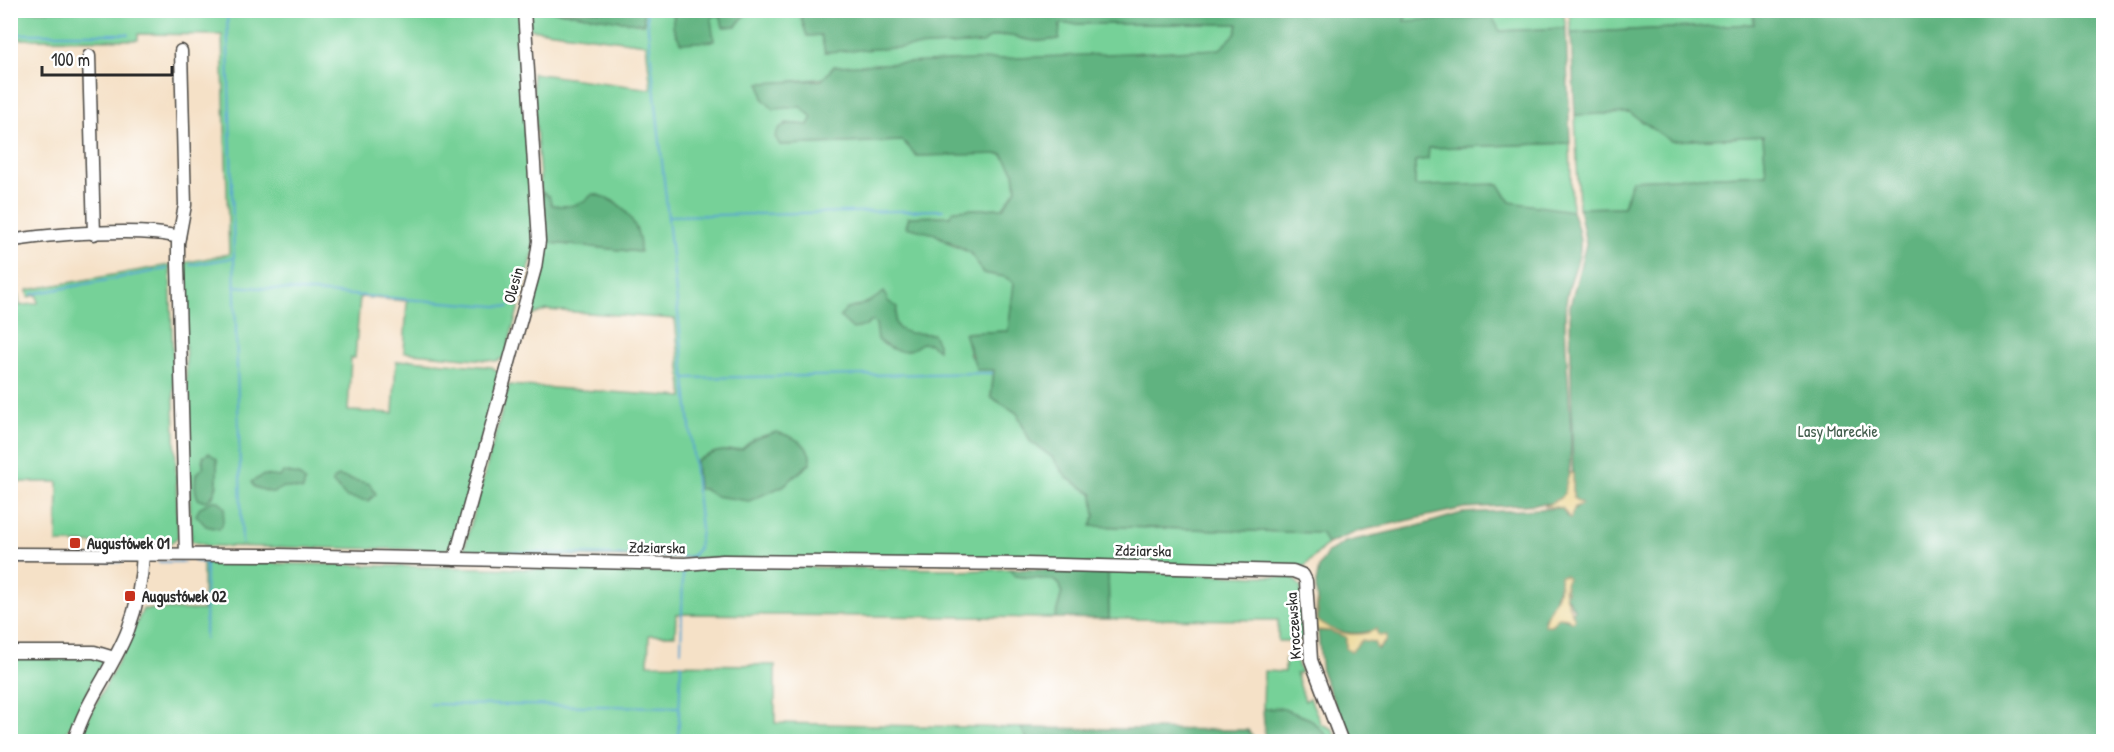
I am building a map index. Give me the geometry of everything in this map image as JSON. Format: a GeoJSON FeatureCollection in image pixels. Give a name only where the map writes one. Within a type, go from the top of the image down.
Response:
{"type":"FeatureCollection","features":[{"type":"Feature","properties":{"kind":"street","name":"Olesin"},"geometry":{"type":"LineString","coordinates":[[455,559],[535,268],[539,241],[524,10]]}},
{"type":"Feature","properties":{"kind":"street"},"geometry":{"type":"LineString","coordinates":[[181,51],[185,205],[179,237],[186,554]]}},
{"type":"Feature","properties":{"kind":"street"},"geometry":{"type":"LineString","coordinates":[[89,56],[94,234]]}},
{"type":"Feature","properties":{"kind":"street"},"geometry":{"type":"LineString","coordinates":[[10,241],[35,236],[157,232],[179,237]]}},
{"type":"Feature","properties":{"kind":"street","name":"Zdziarska"},"geometry":{"type":"LineString","coordinates":[[10,554],[143,553],[685,564],[723,561],[1037,564],[1286,570],[1302,575]]}},
{"type":"Feature","properties":{"kind":"street"},"geometry":{"type":"LineString","coordinates":[[74,741],[84,712],[114,658],[134,614],[143,553]]}},
{"type":"Feature","properties":{"kind":"street","name":"Kroczewska"},"geometry":{"type":"LineString","coordinates":[[1302,575],[1308,587],[1312,667],[1342,741]]}},
{"type":"Feature","properties":{"kind":"street"},"geometry":{"type":"LineString","coordinates":[[10,652],[94,652],[114,658]]}},
{"type":"Feature","properties":{"kind":"green space"},"geometry":{"type":"Polygon","coordinates":[[[379,10],[434,18],[436,11],[521,11],[534,251],[505,357],[496,361],[404,352],[407,301],[360,297],[355,358],[351,358],[348,411],[393,413],[396,362],[411,360],[492,367],[499,373],[455,543],[445,550],[208,546],[191,541],[183,263],[229,254],[222,35],[138,34],[138,40],[11,39],[10,11],[379,10]],[[217,459],[202,460],[213,497],[217,485],[217,459]]]}},
{"type":"Feature","properties":{"kind":"green space"},"geometry":{"type":"Polygon","coordinates":[[[1408,10],[1404,21],[1492,17],[1500,31],[1566,28],[1570,143],[1429,148],[1428,159],[1415,161],[1415,186],[1499,184],[1510,202],[1572,211],[1580,240],[1580,250],[1569,288],[1565,323],[1570,409],[1570,466],[1566,488],[1558,503],[1464,508],[1359,531],[1327,544],[1321,533],[1091,526],[1095,516],[1093,494],[1067,478],[1053,458],[1030,441],[1017,413],[991,397],[994,370],[977,370],[964,333],[1008,331],[1014,283],[1005,277],[983,273],[971,253],[935,234],[906,227],[909,217],[950,216],[954,210],[1003,208],[1016,189],[1014,172],[1002,154],[917,156],[903,141],[780,145],[775,137],[783,125],[808,125],[812,117],[801,107],[773,109],[763,99],[760,83],[822,80],[834,66],[1220,49],[1236,33],[1238,24],[1060,24],[1059,39],[1036,41],[1000,35],[983,43],[825,52],[821,35],[807,36],[799,11],[1408,10]]]}},
{"type":"Feature","properties":{"kind":"green space"},"geometry":{"type":"Polygon","coordinates":[[[1563,10],[1566,28],[1500,31],[1404,21],[1408,11],[1563,10]]]}},
{"type":"Feature","properties":{"kind":"green space","name":"Lasy Mareckie"},"geometry":{"type":"Polygon","coordinates":[[[1753,10],[2103,11],[2103,741],[1350,741],[1322,673],[1318,631],[1330,631],[1346,637],[1346,642],[1362,640],[1374,642],[1378,649],[1386,641],[1372,631],[1344,632],[1318,622],[1316,584],[1319,567],[1327,553],[1345,542],[1418,526],[1462,513],[1562,508],[1567,517],[1581,503],[1573,498],[1570,306],[1586,244],[1579,208],[1624,207],[1632,180],[1766,174],[1763,136],[1671,141],[1630,113],[1575,115],[1571,33],[1754,24],[1753,10]],[[1565,580],[1561,582],[1550,611],[1544,619],[1551,625],[1560,617],[1570,620],[1574,609],[1564,593],[1565,580]]]}},
{"type":"Feature","properties":{"kind":"green space"},"geometry":{"type":"Polygon","coordinates":[[[528,11],[551,11],[644,24],[643,11],[678,11],[673,16],[711,19],[715,15],[721,16],[723,27],[736,26],[748,11],[799,11],[807,36],[821,35],[825,52],[999,36],[1035,41],[1058,39],[1060,24],[1238,24],[1236,33],[1221,49],[1048,58],[760,84],[790,106],[801,107],[812,117],[808,125],[785,123],[780,145],[903,141],[917,156],[1002,153],[1014,172],[1016,189],[1003,208],[955,210],[951,216],[909,217],[952,245],[971,253],[983,273],[1005,277],[1015,283],[1008,331],[965,333],[970,356],[994,370],[991,397],[1017,413],[1030,441],[1053,458],[1067,478],[1093,494],[1095,516],[1092,526],[1321,533],[1327,544],[1305,566],[1301,567],[468,555],[464,549],[509,385],[683,397],[675,319],[546,310],[526,318],[542,242],[639,252],[631,221],[622,207],[614,202],[593,194],[574,205],[552,205],[541,191],[532,73],[651,89],[646,44],[530,29],[528,11]],[[754,439],[742,449],[716,452],[704,489],[715,496],[783,486],[810,464],[754,439]]]}},
{"type":"Feature","properties":{"kind":"green space"},"geometry":{"type":"Polygon","coordinates":[[[551,11],[643,11],[644,24],[551,11]]]}},
{"type":"Feature","properties":{"kind":"green space"},"geometry":{"type":"Polygon","coordinates":[[[678,11],[748,11],[736,26],[723,27],[721,16],[714,15],[711,19],[714,41],[681,43],[674,31],[673,23],[678,11]]]}},
{"type":"Feature","properties":{"kind":"green space"},"geometry":{"type":"Polygon","coordinates":[[[1569,11],[1753,11],[1754,24],[1571,33],[1569,11]]]}},
{"type":"Feature","properties":{"kind":"green space"},"geometry":{"type":"Polygon","coordinates":[[[1630,113],[1671,141],[1763,136],[1766,174],[1632,180],[1624,207],[1579,208],[1575,115],[1630,113]]]}},
{"type":"Feature","properties":{"kind":"green space"},"geometry":{"type":"Polygon","coordinates":[[[1570,143],[1572,211],[1534,208],[1415,186],[1415,160],[1429,148],[1570,143]]]}},
{"type":"Feature","properties":{"kind":"green space"},"geometry":{"type":"Polygon","coordinates":[[[541,192],[549,196],[552,205],[574,205],[593,194],[613,202],[628,214],[633,222],[640,252],[542,242],[541,192]]]}},
{"type":"Feature","properties":{"kind":"green space"},"geometry":{"type":"Polygon","coordinates":[[[170,265],[178,537],[171,543],[161,545],[57,543],[58,482],[13,482],[11,548],[11,297],[18,295],[20,306],[38,303],[37,295],[28,297],[27,290],[170,265]]]}},
{"type":"Feature","properties":{"kind":"green space"},"geometry":{"type":"Polygon","coordinates":[[[884,292],[888,301],[897,307],[895,322],[899,329],[909,333],[933,334],[938,350],[930,344],[922,343],[910,350],[894,350],[878,340],[876,324],[872,321],[866,326],[853,329],[840,317],[846,309],[866,303],[884,292]]]}},
{"type":"Feature","properties":{"kind":"green space"},"geometry":{"type":"Polygon","coordinates":[[[776,432],[800,442],[810,456],[810,463],[783,486],[749,501],[715,496],[704,489],[698,489],[696,460],[716,452],[742,449],[754,439],[776,432]]]}},
{"type":"Feature","properties":{"kind":"green space"},"geometry":{"type":"Polygon","coordinates":[[[209,453],[217,459],[216,487],[207,501],[199,500],[195,484],[196,474],[203,468],[203,457],[209,453]]]}},
{"type":"Feature","properties":{"kind":"green space"},"geometry":{"type":"Polygon","coordinates":[[[283,472],[298,475],[305,481],[303,490],[283,487],[273,493],[254,487],[251,482],[264,475],[280,477],[283,472]]]}},
{"type":"Feature","properties":{"kind":"green space"},"geometry":{"type":"Polygon","coordinates":[[[338,476],[370,484],[376,494],[368,501],[346,497],[332,482],[338,476]]]}},
{"type":"Feature","properties":{"kind":"green space"},"geometry":{"type":"Polygon","coordinates":[[[212,501],[219,501],[225,508],[222,526],[219,529],[206,526],[196,515],[200,507],[212,501]]]}},
{"type":"Feature","properties":{"kind":"green space"},"geometry":{"type":"Polygon","coordinates":[[[203,563],[656,572],[711,569],[711,566],[957,569],[960,571],[1010,569],[1015,576],[1053,580],[1061,585],[1062,592],[1055,618],[685,614],[676,615],[675,635],[649,635],[648,664],[775,665],[775,723],[1021,728],[1028,741],[84,740],[81,736],[84,726],[125,649],[143,609],[203,610],[203,563]]]}},
{"type":"Feature","properties":{"kind":"green space"},"geometry":{"type":"Polygon","coordinates":[[[1010,569],[1108,571],[1109,619],[1055,618],[1062,592],[1060,585],[1053,580],[1015,576],[1010,569]]]}},
{"type":"Feature","properties":{"kind":"green space"},"geometry":{"type":"Polygon","coordinates":[[[1108,571],[1292,577],[1301,587],[1303,638],[1298,641],[1278,641],[1278,620],[1109,619],[1108,571]]]}},
{"type":"Feature","properties":{"kind":"green space"},"geometry":{"type":"Polygon","coordinates":[[[1291,654],[1294,654],[1301,673],[1296,673],[1305,701],[1310,698],[1321,724],[1333,729],[1338,741],[1332,741],[1310,719],[1295,713],[1263,709],[1264,671],[1285,672],[1285,659],[1291,659],[1291,654]]]}},
{"type":"Feature","properties":{"kind":"green space"},"geometry":{"type":"Polygon","coordinates":[[[10,657],[98,657],[104,659],[71,726],[60,741],[11,741],[10,657]]]}},
{"type":"Feature","properties":{"kind":"green space"},"geometry":{"type":"Polygon","coordinates":[[[1281,708],[1310,719],[1332,741],[1265,741],[1263,709],[1281,708]]]}},
{"type":"Feature","properties":{"kind":"green space"},"geometry":{"type":"Polygon","coordinates":[[[1021,728],[1248,730],[1255,739],[1254,742],[1028,741],[1021,728]]]}},
{"type":"Feature","properties":{"kind":"sand"},"geometry":{"type":"Polygon","coordinates":[[[1570,472],[1573,474],[1573,498],[1582,504],[1575,507],[1570,519],[1562,508],[1544,506],[1562,496],[1570,472]]]}},
{"type":"Feature","properties":{"kind":"sand"},"geometry":{"type":"Polygon","coordinates":[[[1565,575],[1568,578],[1565,583],[1567,592],[1564,589],[1575,620],[1572,622],[1560,617],[1551,625],[1544,625],[1546,615],[1559,590],[1560,576],[1565,575]]]}},
{"type":"Feature","properties":{"kind":"sand"},"geometry":{"type":"Polygon","coordinates":[[[1317,601],[1318,621],[1324,625],[1331,629],[1354,634],[1376,629],[1378,636],[1387,635],[1386,641],[1377,649],[1374,642],[1362,640],[1352,651],[1346,649],[1346,637],[1330,631],[1315,630],[1317,601]]]}},
{"type":"Feature","properties":{"kind":"waterway"},"geometry":{"type":"LineString","coordinates":[[227,10],[242,543]]}},
{"type":"Feature","properties":{"kind":"waterway"},"geometry":{"type":"LineString","coordinates":[[471,551],[684,557],[692,556],[698,549],[701,530],[646,10]]}},
{"type":"Feature","properties":{"kind":"waterway"},"geometry":{"type":"LineString","coordinates":[[10,34],[128,34]]}},
{"type":"Feature","properties":{"kind":"waterway"},"geometry":{"type":"LineString","coordinates":[[668,216],[943,210]]}},
{"type":"Feature","properties":{"kind":"waterway"},"geometry":{"type":"LineString","coordinates":[[191,265],[232,258]]}},
{"type":"Feature","properties":{"kind":"waterway"},"geometry":{"type":"LineString","coordinates":[[32,294],[167,269]]}},
{"type":"Feature","properties":{"kind":"waterway"},"geometry":{"type":"LineString","coordinates":[[234,286],[509,307]]}},
{"type":"Feature","properties":{"kind":"waterway"},"geometry":{"type":"LineString","coordinates":[[684,378],[992,373]]}},
{"type":"Feature","properties":{"kind":"waterway"},"geometry":{"type":"LineString","coordinates":[[194,561],[206,563],[205,639]]}},
{"type":"Feature","properties":{"kind":"waterway"},"geometry":{"type":"LineString","coordinates":[[10,562],[49,562]]}},
{"type":"Feature","properties":{"kind":"waterway"},"geometry":{"type":"LineString","coordinates":[[57,562],[80,562]]}},
{"type":"Feature","properties":{"kind":"waterway"},"geometry":{"type":"LineString","coordinates":[[87,562],[121,562]]}},
{"type":"Feature","properties":{"kind":"waterway"},"geometry":{"type":"LineString","coordinates":[[158,562],[184,562]]}},
{"type":"Feature","properties":{"kind":"waterway"},"geometry":{"type":"LineString","coordinates":[[681,651],[683,572]]}},
{"type":"Feature","properties":{"kind":"waterway"},"geometry":{"type":"LineString","coordinates":[[678,742],[681,664]]}},
{"type":"Feature","properties":{"kind":"waterway"},"geometry":{"type":"LineString","coordinates":[[429,704],[679,707]]}},
{"type":"Feature","properties":{"kind":"place","name":"Augustówek 01"},"geometry":{"type":"Point","coordinates":[75,543]}},
{"type":"Feature","properties":{"kind":"place","name":"Augustówek 02"},"geometry":{"type":"Point","coordinates":[130,596]}}]}
